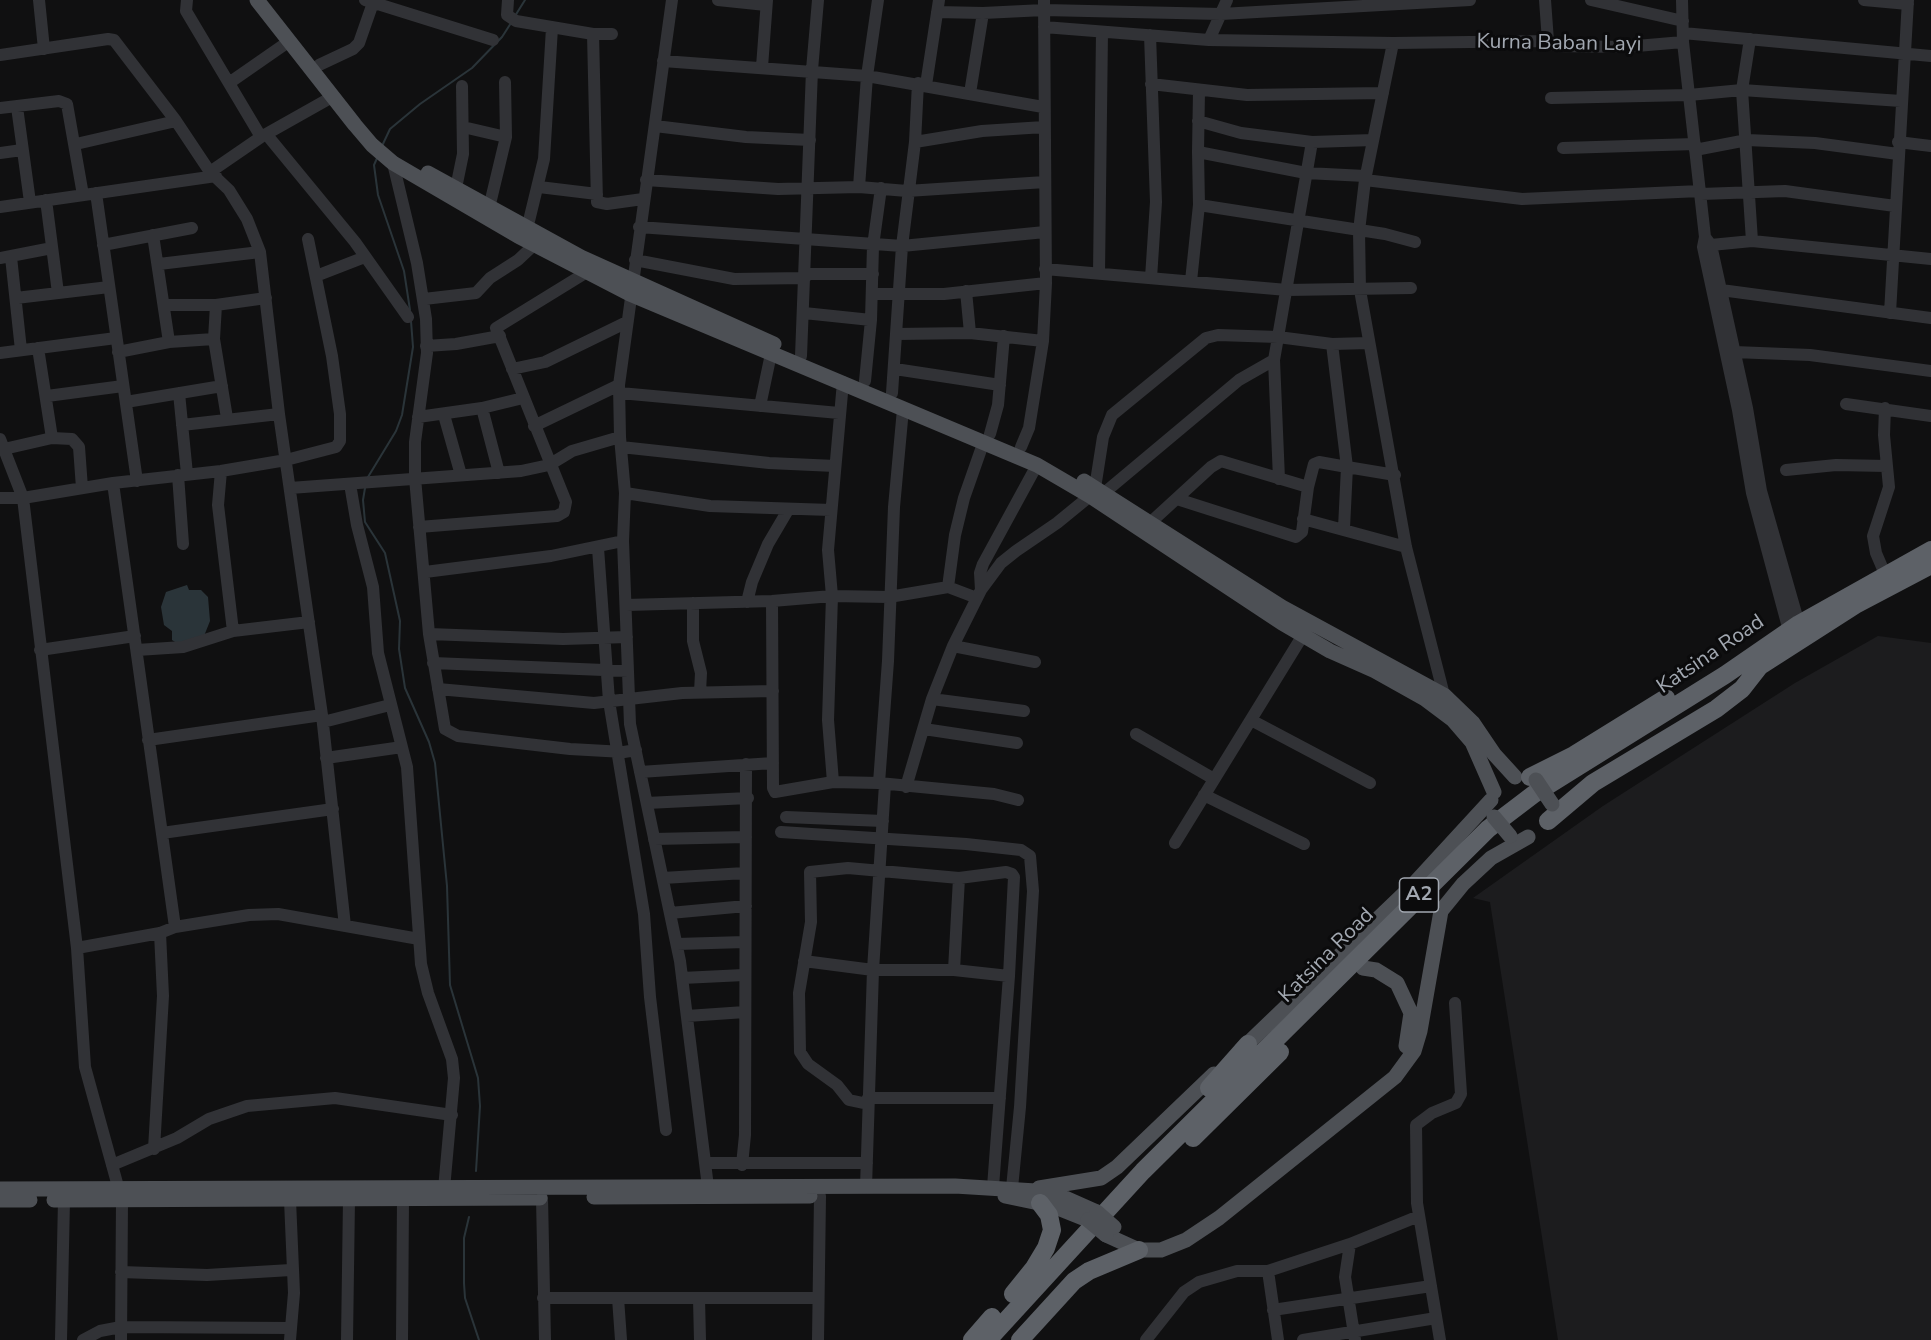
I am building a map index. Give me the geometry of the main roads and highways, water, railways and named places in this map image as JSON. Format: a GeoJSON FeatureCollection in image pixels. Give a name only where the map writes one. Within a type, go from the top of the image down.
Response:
{"type":"FeatureCollection","features":[{"type":"Feature","properties":{"kind":"highway","name":"Katsina Road"},"geometry":{"type":"LineString","coordinates":[[1002,1340],[1119,1213],[1499,833],[1759,659],[1794,627],[1931,550]]}},
{"type":"Feature","properties":{"kind":"highway","name":"Katsina Road"},"geometry":{"type":"LineString","coordinates":[[988,1340],[1116,1199],[1488,829],[1534,795],[1759,659],[1931,565]]}},
{"type":"Feature","properties":{"kind":"highway"},"geometry":{"type":"LineString","coordinates":[[1527,778],[1574,755],[1717,666],[1736,657],[1759,659],[1750,682],[1716,709],[1593,783],[1550,813]]}},
{"type":"Feature","properties":{"kind":"highway"},"geometry":{"type":"LineString","coordinates":[[1116,1199],[1124,1182],[1139,1161],[1178,1123],[1248,1044]]}},
{"type":"Feature","properties":{"kind":"highway"},"geometry":{"type":"LineString","coordinates":[[972,1340],[1034,1268],[1046,1248],[1052,1230],[1049,1215],[1037,1196]]}},
{"type":"Feature","properties":{"kind":"highway"},"geometry":{"type":"LineString","coordinates":[[1020,1340],[1074,1281],[1089,1271],[1139,1250]]}},
{"type":"Feature","properties":{"kind":"main road"},"geometry":{"type":"LineString","coordinates":[[257,0],[332,97],[383,150],[535,244],[587,272],[865,381],[1096,492],[1303,635],[1405,688],[1444,712],[1472,741],[1493,796],[1491,809],[1494,817],[1510,836],[1528,837]]}},
{"type":"Feature","properties":{"kind":"main road"},"geometry":{"type":"LineString","coordinates":[[0,1189],[290,1200],[542,1198],[866,1187],[993,1187],[1012,1188],[1092,1216],[1110,1232],[1139,1250],[1161,1250],[1178,1244],[1219,1218],[1406,1065],[1414,1051],[1420,1031],[1441,911],[1463,884],[1491,858],[1543,829],[1550,813],[1527,778],[1494,754],[1473,723],[1444,695],[1282,607],[1151,522],[1021,447],[987,438],[903,409],[843,382],[771,354],[631,288],[456,188],[383,150],[270,0]]}},
{"type":"Feature","properties":{"kind":"main road"},"geometry":{"type":"LineString","coordinates":[[0,1200],[64,1200],[120,1195],[444,1189],[709,1191],[820,1196],[1037,1196],[1101,1178],[1117,1167],[1411,887],[1507,780],[1527,778]]}},
{"type":"Feature","properties":{"kind":"main road"},"geometry":{"type":"LineString","coordinates":[[1110,1232],[1154,1243],[1185,1230],[1388,1071],[1407,1045],[1411,1013],[1397,983],[1376,970],[1363,968]]}},
{"type":"Feature","properties":{"kind":"waterway"},"geometry":{"type":"LineString","coordinates":[[515,16],[525,0]]}},
{"type":"Feature","properties":{"kind":"waterway"},"geometry":{"type":"LineString","coordinates":[[382,146],[390,129],[420,104],[472,68],[502,37],[511,23]]}},
{"type":"Feature","properties":{"kind":"waterway"},"geometry":{"type":"LineString","coordinates":[[378,156],[374,165],[378,195],[404,271],[410,310]]}},
{"type":"Feature","properties":{"kind":"waterway"},"geometry":{"type":"LineString","coordinates":[[368,477],[396,431],[402,415],[413,347],[411,321]]}},
{"type":"Feature","properties":{"kind":"waterway"},"geometry":{"type":"LineString","coordinates":[[365,488],[363,500],[365,522],[385,553],[400,621],[399,649],[405,688],[429,742],[435,763],[447,886],[450,985],[478,1078],[480,1106],[476,1171]]}},
{"type":"Feature","properties":{"kind":"waterway"},"geometry":{"type":"LineString","coordinates":[[469,1217],[464,1238],[465,1298],[479,1340]]}}]}
